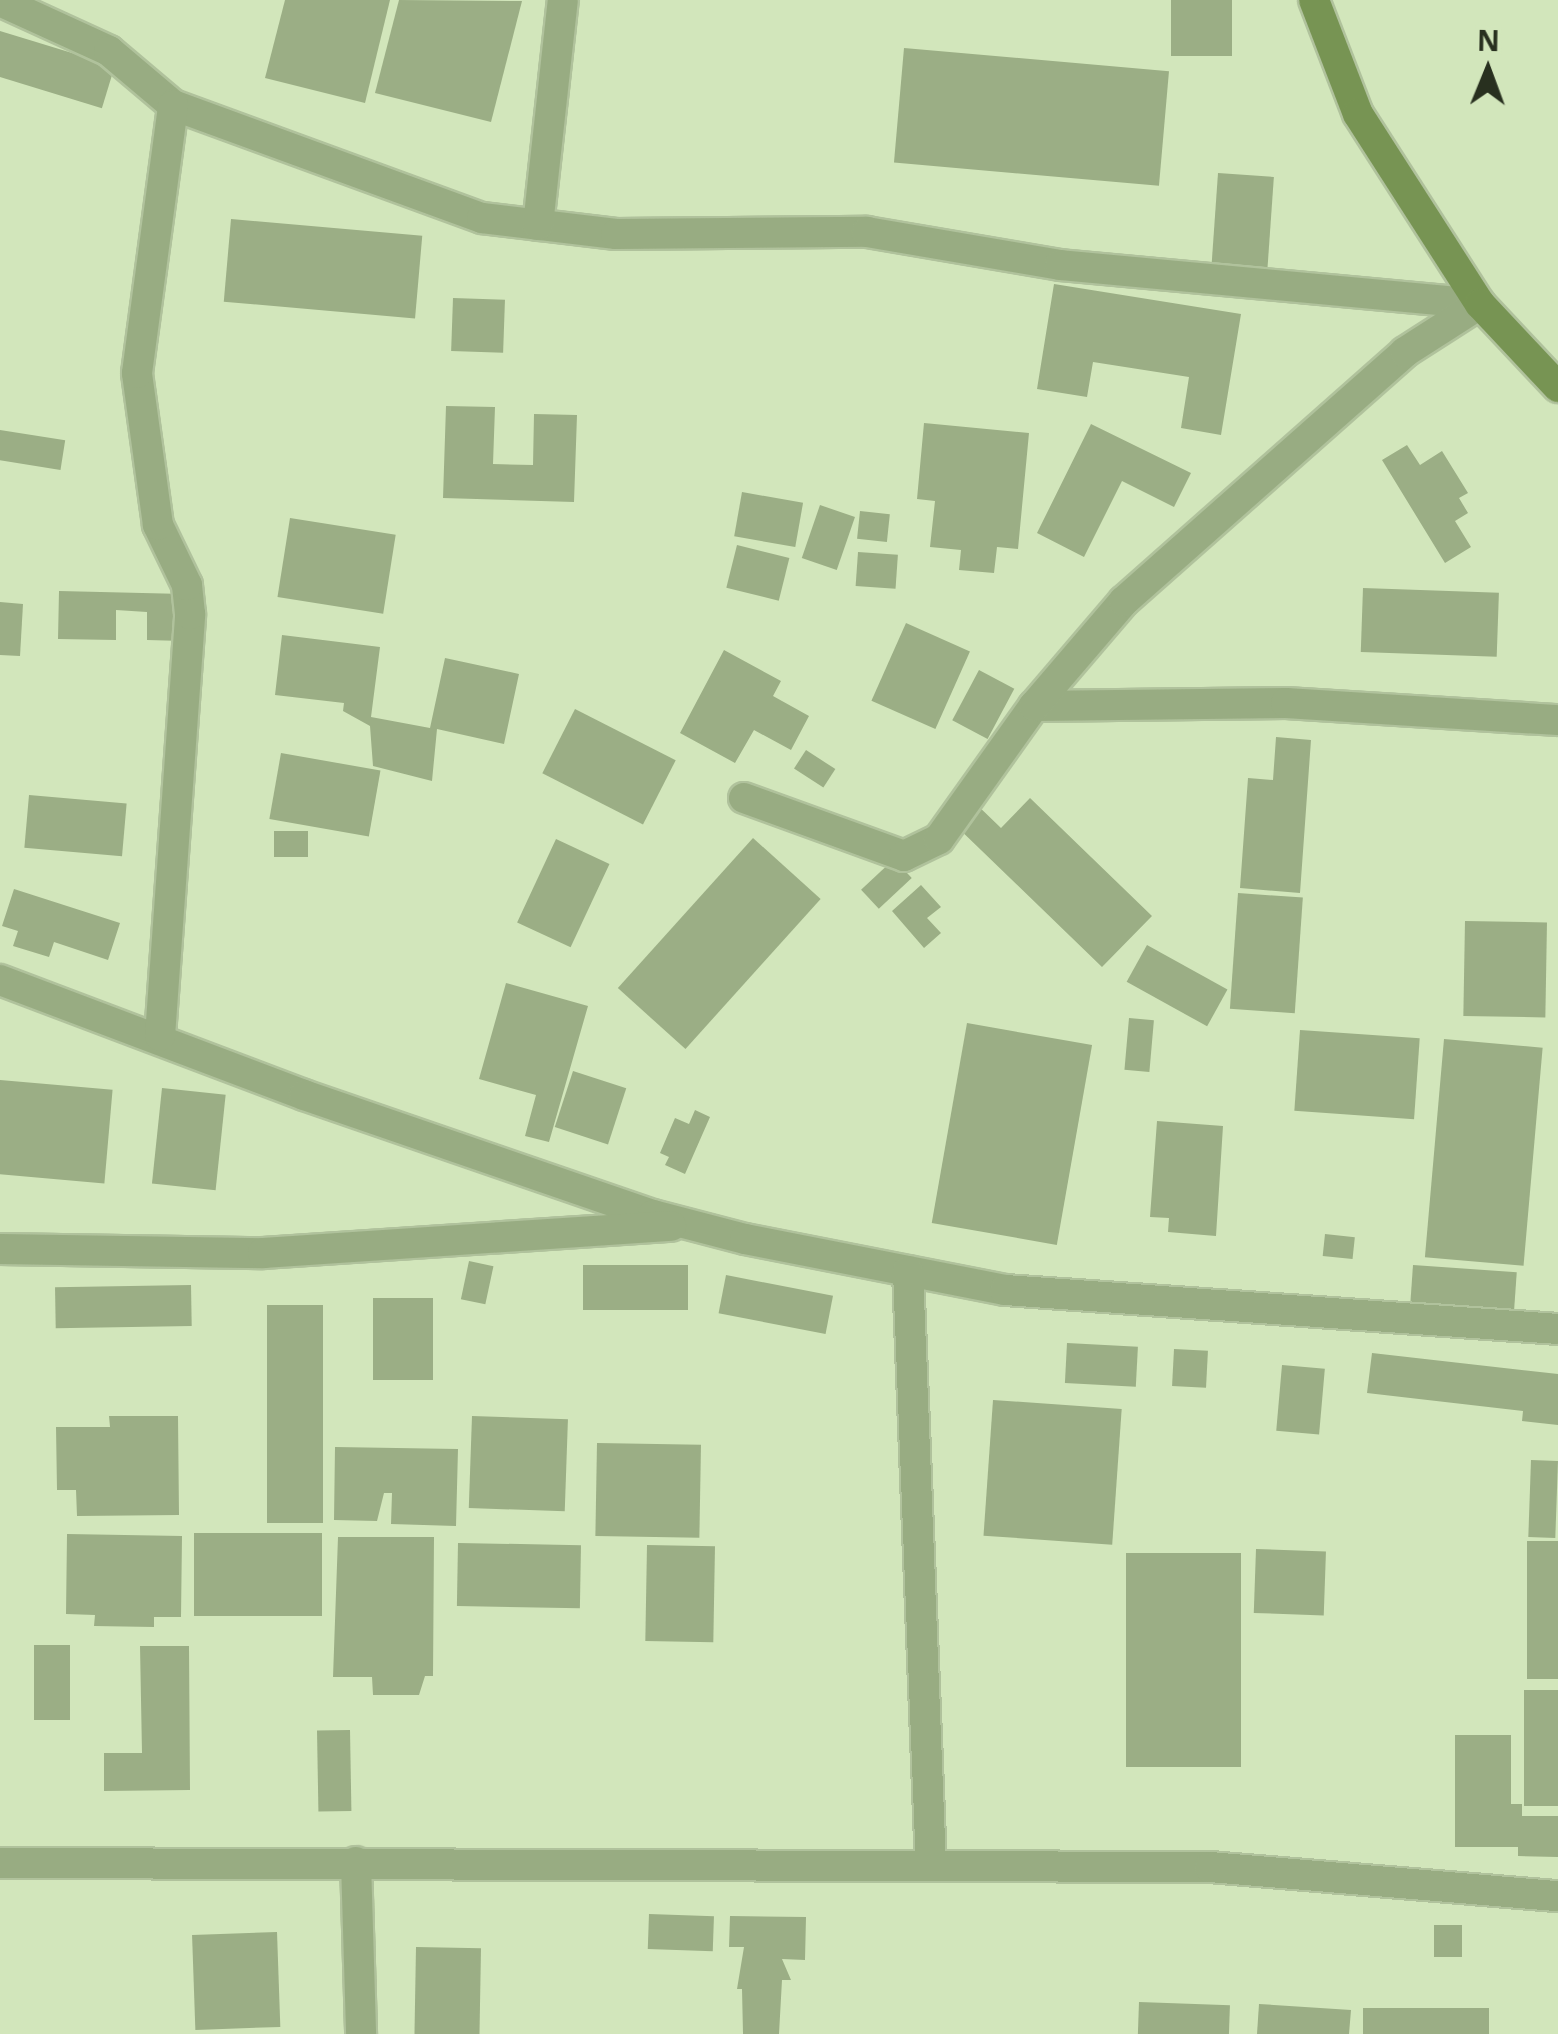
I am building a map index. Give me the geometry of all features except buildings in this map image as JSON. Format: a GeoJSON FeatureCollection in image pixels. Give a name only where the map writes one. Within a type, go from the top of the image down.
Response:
{"type":"FeatureCollection","features":[{"type":"Feature","properties":{"kind":"main road"},"geometry":{"type":"LineString","coordinates":[[1314,0],[1358,114],[1480,304],[1558,387]]}},
{"type":"Feature","properties":{"kind":"street"},"geometry":{"type":"LineString","coordinates":[[538,225],[563,0]]}},
{"type":"Feature","properties":{"kind":"street"},"geometry":{"type":"LineString","coordinates":[[0,1],[109,51],[173,105],[434,206],[616,234],[867,232],[1060,265],[1480,304]]}},
{"type":"Feature","properties":{"kind":"street"},"geometry":{"type":"LineString","coordinates":[[160,1036],[190,614],[188,584],[158,525],[136,373],[173,105]]}},
{"type":"Feature","properties":{"kind":"street"},"geometry":{"type":"LineString","coordinates":[[744,798],[904,856],[939,839],[1034,706],[1124,601],[1405,352],[1480,304]]}},
{"type":"Feature","properties":{"kind":"street"},"geometry":{"type":"LineString","coordinates":[[1034,706],[1286,703],[1558,720]]}},
{"type":"Feature","properties":{"kind":"street"},"geometry":{"type":"LineString","coordinates":[[0,980],[160,1036],[304,1095],[686,1224],[1005,1290],[1558,1329]]}},
{"type":"Feature","properties":{"kind":"street"},"geometry":{"type":"LineString","coordinates":[[0,1249],[263,1252],[686,1224]]}},
{"type":"Feature","properties":{"kind":"street"},"geometry":{"type":"LineString","coordinates":[[908,1271],[931,1866]]}},
{"type":"Feature","properties":{"kind":"street"},"geometry":{"type":"LineString","coordinates":[[356,1862],[361,2034]]}},
{"type":"Feature","properties":{"kind":"street"},"geometry":{"type":"LineString","coordinates":[[0,1863],[1210,1867],[1558,1896]]}}]}
